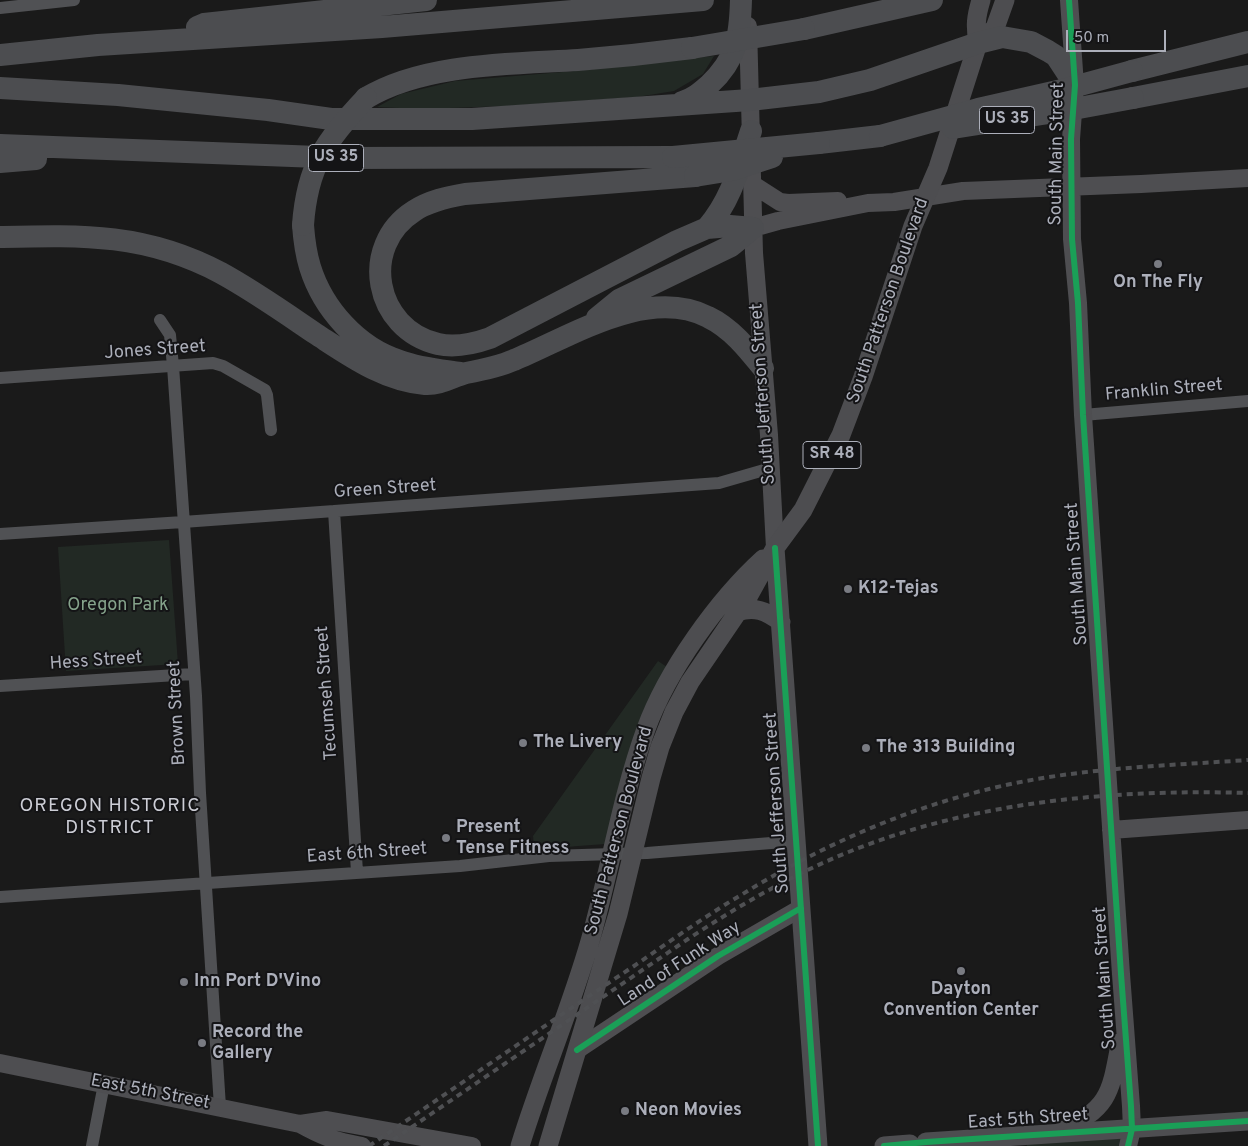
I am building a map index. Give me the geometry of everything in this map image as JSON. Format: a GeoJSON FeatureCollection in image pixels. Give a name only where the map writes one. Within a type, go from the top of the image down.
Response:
{"type":"FeatureCollection","features":[{"type":"Feature","properties":{"kind":"highway"},"geometry":{"type":"LineString","coordinates":[[149,43],[204,24],[426,0]]}},
{"type":"Feature","properties":{"kind":"highway"},"geometry":{"type":"LineString","coordinates":[[0,55],[98,45],[382,27],[697,0]]}},
{"type":"Feature","properties":{"kind":"highway"},"geometry":{"type":"LineString","coordinates":[[672,105],[689,100],[697,95],[718,77],[727,65],[734,53],[740,26],[741,0]]}},
{"type":"Feature","properties":{"kind":"highway"},"geometry":{"type":"LineString","coordinates":[[463,374],[398,361],[358,339],[330,307],[317,285],[310,266],[303,225],[306,196],[318,159],[338,127],[366,98],[379,90],[404,80],[454,70],[598,59],[692,48],[804,29],[932,0]]}},
{"type":"Feature","properties":{"kind":"highway"},"geometry":{"type":"LineString","coordinates":[[0,88],[118,95],[268,110],[332,119],[472,119],[750,100],[813,93],[852,84],[1002,37],[1031,42],[1056,56],[1076,85]]}},
{"type":"Feature","properties":{"kind":"highway"},"geometry":{"type":"LineString","coordinates":[[880,136],[978,108],[1062,90],[1248,42]]}},
{"type":"Feature","properties":{"kind":"highway","name":"US 35"},"geometry":{"type":"LineString","coordinates":[[0,145],[345,158],[673,157],[819,143],[1004,120],[1248,76]]}},
{"type":"Feature","properties":{"kind":"highway"},"geometry":{"type":"LineString","coordinates":[[707,228],[718,214],[730,193],[751,131]]}},
{"type":"Feature","properties":{"kind":"highway"},"geometry":{"type":"LineString","coordinates":[[753,228],[730,226],[707,228],[677,240],[490,338],[456,346],[425,340],[411,332],[389,308],[380,279],[380,264],[384,248],[392,233],[401,221],[414,210],[431,202],[465,194],[696,176],[732,170],[819,143]]}},
{"type":"Feature","properties":{"kind":"highway"},"geometry":{"type":"LineString","coordinates":[[0,162],[121,150]]}},
{"type":"Feature","properties":{"kind":"highway"},"geometry":{"type":"LineString","coordinates":[[592,323],[619,300],[731,246],[753,228]]}},
{"type":"Feature","properties":{"kind":"highway"},"geometry":{"type":"LineString","coordinates":[[0,237],[75,235],[106,237],[137,242],[169,251],[230,278],[353,358],[397,379],[428,384],[447,381],[463,374],[490,369],[513,361],[592,323],[652,308],[670,307],[693,311],[711,318],[725,327],[763,368]]}},
{"type":"Feature","properties":{"kind":"main road","name":"South Patterson Boulevard"},"geometry":{"type":"LineString","coordinates":[[548,1146],[618,914],[650,778],[660,747],[674,712],[694,675],[748,597],[775,548],[803,510],[842,434],[913,226],[938,168],[978,43],[975,25],[981,0]]}},
{"type":"Feature","properties":{"kind":"main road","name":"South Patterson Boulevard"},"geometry":{"type":"LineString","coordinates":[[978,43],[995,28],[1005,0]]}},
{"type":"Feature","properties":{"kind":"main road","name":"South Patterson Boulevard"},"geometry":{"type":"LineString","coordinates":[[520,1146],[589,944],[638,754],[651,717],[666,686],[684,656],[742,578],[775,548]]}},
{"type":"Feature","properties":{"kind":"main road","name":"South Jefferson Street"},"geometry":{"type":"LineString","coordinates":[[775,548],[818,1146]]}},
{"type":"Feature","properties":{"kind":"main road"},"geometry":{"type":"LineString","coordinates":[[737,612],[752,609],[761,610],[781,622]]}},
{"type":"Feature","properties":{"kind":"main road","name":"East 5th Street"},"geometry":{"type":"LineString","coordinates":[[884,1146],[1058,1133],[1130,1137],[1248,1121]]}},
{"type":"Feature","properties":{"kind":"street"},"geometry":{"type":"LineString","coordinates":[[0,8],[74,0]]}},
{"type":"Feature","properties":{"kind":"street","name":"South Jefferson Street"},"geometry":{"type":"LineString","coordinates":[[748,0],[754,253],[775,548]]}},
{"type":"Feature","properties":{"kind":"street","name":"South Main Street"},"geometry":{"type":"LineString","coordinates":[[1069,0],[1076,85],[1071,139],[1072,239],[1078,303],[1083,415],[1124,1017],[1130,1137],[1141,1146]]}},
{"type":"Feature","properties":{"kind":"street"},"geometry":{"type":"LineString","coordinates":[[752,184],[780,202],[833,200],[868,203],[894,202],[963,191],[1248,178]]}},
{"type":"Feature","properties":{"kind":"street"},"geometry":{"type":"LineString","coordinates":[[753,228],[778,221],[868,203]]}},
{"type":"Feature","properties":{"kind":"street","name":"Brown Street"},"geometry":{"type":"LineString","coordinates":[[160,320],[170,335],[173,366],[220,1107]]}},
{"type":"Feature","properties":{"kind":"street","name":"Jones Street"},"geometry":{"type":"LineString","coordinates":[[0,378],[213,363],[223,366],[265,390],[271,430]]}},
{"type":"Feature","properties":{"kind":"street","name":"Franklin Street"},"geometry":{"type":"LineString","coordinates":[[1083,415],[1248,401]]}},
{"type":"Feature","properties":{"kind":"street","name":"Green Street"},"geometry":{"type":"LineString","coordinates":[[0,534],[719,483],[770,468]]}},
{"type":"Feature","properties":{"kind":"street","name":"Tecumseh Street"},"geometry":{"type":"LineString","coordinates":[[334,511],[357,872]]}},
{"type":"Feature","properties":{"kind":"street","name":"Hess Street"},"geometry":{"type":"LineString","coordinates":[[0,686],[193,674]]}},
{"type":"Feature","properties":{"kind":"street"},"geometry":{"type":"LineString","coordinates":[[1111,830],[1248,820]]}},
{"type":"Feature","properties":{"kind":"street","name":"East 6th Street"},"geometry":{"type":"LineString","coordinates":[[0,897],[460,866],[549,856],[633,854],[796,842]]}},
{"type":"Feature","properties":{"kind":"street","name":"Land of Funk Way"},"geometry":{"type":"LineString","coordinates":[[577,1050],[718,956],[801,908]]}},
{"type":"Feature","properties":{"kind":"street"},"geometry":{"type":"LineString","coordinates":[[1058,1133],[1088,1116],[1103,1103],[1115,1069],[1124,1017]]}},
{"type":"Feature","properties":{"kind":"street","name":"East 5th Street"},"geometry":{"type":"LineString","coordinates":[[0,1064],[300,1124],[321,1136],[362,1146]]}},
{"type":"Feature","properties":{"kind":"street"},"geometry":{"type":"LineString","coordinates":[[92,1146],[104,1084]]}},
{"type":"Feature","properties":{"kind":"street","name":"East 5th Street"},"geometry":{"type":"LineString","coordinates":[[300,1124],[327,1120],[472,1146]]}},
{"type":"Feature","properties":{"kind":"green space"},"geometry":{"type":"Polygon","coordinates":[[[714,56],[703,74],[674,91],[637,97],[507,106],[421,109],[377,107],[401,94],[455,81],[575,71],[714,56]]]}},
{"type":"Feature","properties":{"kind":"green space","name":"Oregon Park"},"geometry":{"type":"Polygon","coordinates":[[[169,540],[178,664],[66,671],[58,547],[169,540]]]}},
{"type":"Feature","properties":{"kind":"green space"},"geometry":{"type":"Polygon","coordinates":[[[658,661],[667,667],[605,844],[539,849],[534,846],[533,836],[658,661]]]}},
{"type":"Feature","properties":{"kind":"green space"},"geometry":{"type":"Polygon","coordinates":[[[1132,1129],[1128,1146],[1027,1146],[1027,1135],[1132,1129]]]}},
{"type":"Feature","properties":{"kind":"railway"},"geometry":{"type":"LineString","coordinates":[[369,1146],[714,912],[770,878],[861,832],[892,819],[956,798],[1053,776],[1118,769],[1248,760]]}},
{"type":"Feature","properties":{"kind":"railway"},"geometry":{"type":"LineString","coordinates":[[384,1146],[708,926],[788,880],[851,851],[898,834],[947,820],[1046,802],[1147,793],[1248,793]]}},
{"type":"Feature","properties":{"kind":"cycle path"},"geometry":{"type":"LineString","coordinates":[[1069,0],[1075,85],[1071,139],[1072,239],[1078,303],[1083,415],[1131,1106],[1132,1129],[1128,1146]]}},
{"type":"Feature","properties":{"kind":"cycle path"},"geometry":{"type":"LineString","coordinates":[[775,548],[818,1146]]}},
{"type":"Feature","properties":{"kind":"cycle path"},"geometry":{"type":"LineString","coordinates":[[577,1050],[718,956],[801,908]]}},
{"type":"Feature","properties":{"kind":"cycle path"},"geometry":{"type":"LineString","coordinates":[[884,1146],[1248,1121]]}},
{"type":"Feature","properties":{"kind":"place","name":"On The Fly"},"geometry":{"type":"Point","coordinates":[1158,264]}},
{"type":"Feature","properties":{"kind":"place","name":"K12-Tejas"},"geometry":{"type":"Point","coordinates":[848,589]}},
{"type":"Feature","properties":{"kind":"place","name":"The Livery"},"geometry":{"type":"Point","coordinates":[523,743]}},
{"type":"Feature","properties":{"kind":"place","name":"The 313 Building"},"geometry":{"type":"Point","coordinates":[866,748]}},
{"type":"Feature","properties":{"kind":"place","name":"Present Tense Fitness"},"geometry":{"type":"Point","coordinates":[446,838]}},
{"type":"Feature","properties":{"kind":"place","name":"Dayton Convention Center"},"geometry":{"type":"Point","coordinates":[961,971]}},
{"type":"Feature","properties":{"kind":"place","name":"Inn Port D'Vino"},"geometry":{"type":"Point","coordinates":[184,982]}},
{"type":"Feature","properties":{"kind":"place","name":"Record the Gallery"},"geometry":{"type":"Point","coordinates":[202,1043]}},
{"type":"Feature","properties":{"kind":"place","name":"Neon Movies"},"geometry":{"type":"Point","coordinates":[625,1111]}},
{"type":"Feature","properties":{"kind":"district","name":"OREGON HISTORIC DISTRICT"},"geometry":{"type":"Point","coordinates":[110,818]}}]}
